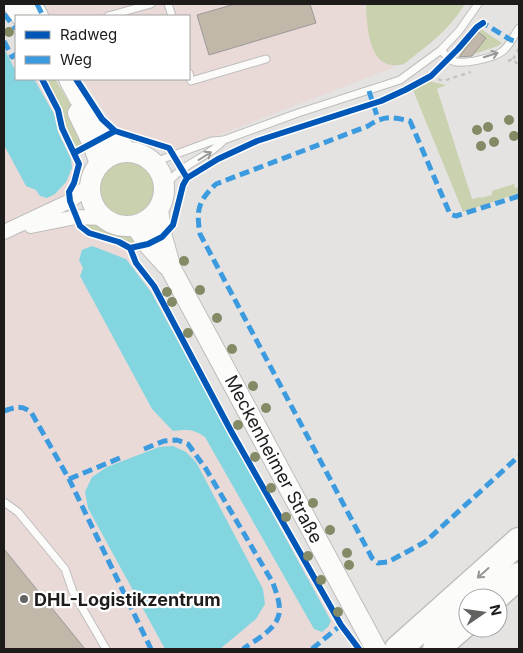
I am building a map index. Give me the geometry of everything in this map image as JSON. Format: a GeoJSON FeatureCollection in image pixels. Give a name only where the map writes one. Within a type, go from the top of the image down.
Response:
{"type":"FeatureCollection","features":[{"type":"Feature","properties":{"kind":"highway"},"geometry":{"type":"LineString","coordinates":[[398,649],[519,540]]}},
{"type":"Feature","properties":{"kind":"highway"},"geometry":{"type":"LineString","coordinates":[[505,588],[519,576]]}},
{"type":"Feature","properties":{"kind":"highway"},"geometry":{"type":"LineString","coordinates":[[436,649],[458,630]]}},
{"type":"Feature","properties":{"kind":"main road"},"geometry":{"type":"LineString","coordinates":[[14,4],[20,15]]}},
{"type":"Feature","properties":{"kind":"main road"},"geometry":{"type":"LineString","coordinates":[[31,4],[37,15]]}},
{"type":"Feature","properties":{"kind":"main road"},"geometry":{"type":"LineString","coordinates":[[61,80],[100,164]]}},
{"type":"Feature","properties":{"kind":"main road"},"geometry":{"type":"LineString","coordinates":[[70,80],[106,136],[127,152]]}},
{"type":"Feature","properties":{"kind":"main road"},"geometry":{"type":"LineString","coordinates":[[151,160],[140,154],[127,152],[112,155],[100,164],[93,173],[90,197],[95,208],[103,218],[118,225],[136,226],[148,220],[161,203]]}},
{"type":"Feature","properties":{"kind":"main road","name":"Meckenheimer Straße"},"geometry":{"type":"LineString","coordinates":[[151,160],[160,170],[164,183],[161,203],[162,237],[171,269],[376,649]]}},
{"type":"Feature","properties":{"kind":"main road","name":"Meckenheimer Straße"},"geometry":{"type":"LineString","coordinates":[[136,226],[148,244],[171,269]]}},
{"type":"Feature","properties":{"kind":"street"},"geometry":{"type":"LineString","coordinates":[[6,232],[70,201],[90,185]]}},
{"type":"Feature","properties":{"kind":"street"},"geometry":{"type":"LineString","coordinates":[[6,232],[76,217],[103,218]]}},
{"type":"Feature","properties":{"kind":"lane"},"geometry":{"type":"LineString","coordinates":[[112,15],[151,4]]}},
{"type":"Feature","properties":{"kind":"lane"},"geometry":{"type":"LineString","coordinates":[[151,160],[160,160],[212,141],[224,140],[298,113],[400,80],[441,50],[459,31],[478,4]]}},
{"type":"Feature","properties":{"kind":"lane"},"geometry":{"type":"LineString","coordinates":[[441,50],[451,61],[466,63],[502,52],[519,28]]}},
{"type":"Feature","properties":{"kind":"lane"},"geometry":{"type":"LineString","coordinates":[[190,77],[191,81],[266,59]]}},
{"type":"Feature","properties":{"kind":"lane"},"geometry":{"type":"LineString","coordinates":[[161,203],[171,180],[182,170],[217,148],[224,140]]}},
{"type":"Feature","properties":{"kind":"lane"},"geometry":{"type":"LineString","coordinates":[[4,502],[18,512],[65,569],[73,592],[106,649]]}},
{"type":"Feature","properties":{"kind":"path"},"geometry":{"type":"LineString","coordinates":[[513,59],[519,49]]}},
{"type":"Feature","properties":{"kind":"shaded area"},"geometry":{"type":"Polygon","coordinates":[[[40,4],[366,4],[369,37],[383,62],[397,66],[181,150],[115,126],[83,80],[190,80],[190,15],[46,15],[40,4]]]}},
{"type":"Feature","properties":{"kind":"shaded area"},"geometry":{"type":"Polygon","coordinates":[[[4,44],[15,64],[15,80],[39,80],[56,113],[60,131],[76,164],[72,179],[64,196],[73,224],[87,235],[115,244],[125,250],[133,265],[153,289],[337,625],[308,649],[4,649],[4,44]]]}},
{"type":"Feature","properties":{"kind":"green space"},"geometry":{"type":"Polygon","coordinates":[[[366,4],[465,4],[445,29],[429,44],[404,64],[392,65],[383,62],[376,55],[372,46],[367,25],[366,4]]]}},
{"type":"Feature","properties":{"kind":"green space"},"geometry":{"type":"Polygon","coordinates":[[[481,29],[502,43],[468,56],[463,56],[459,53],[481,29]]]}},
{"type":"Feature","properties":{"kind":"green space"},"geometry":{"type":"Polygon","coordinates":[[[45,80],[56,80],[69,102],[88,143],[78,147],[73,146],[62,120],[60,108],[45,80]]]}},
{"type":"Feature","properties":{"kind":"green space"},"geometry":{"type":"Polygon","coordinates":[[[429,81],[446,85],[437,89],[472,199],[492,195],[492,191],[514,184],[515,188],[519,187],[519,193],[463,212],[413,90],[429,81]]]}},
{"type":"Feature","properties":{"kind":"green space"},"geometry":{"type":"Polygon","coordinates":[[[127,159],[139,161],[149,168],[156,178],[158,190],[156,202],[149,212],[139,219],[127,221],[115,219],[105,212],[98,202],[96,190],[98,178],[105,168],[115,161],[127,159]]]}},
{"type":"Feature","properties":{"kind":"green space"},"geometry":{"type":"Polygon","coordinates":[[[81,220],[97,223],[113,232],[132,237],[141,244],[108,238],[85,226],[81,220]]]}},
{"type":"Feature","properties":{"kind":"water"},"geometry":{"type":"Polygon","coordinates":[[[4,48],[15,68],[15,80],[35,80],[54,114],[58,132],[71,159],[72,168],[66,182],[55,194],[47,198],[40,196],[36,190],[26,186],[4,145],[4,48]]]}},
{"type":"Feature","properties":{"kind":"water"},"geometry":{"type":"Polygon","coordinates":[[[92,246],[126,259],[151,292],[331,621],[322,632],[314,629],[205,437],[190,430],[173,431],[152,409],[80,276],[83,268],[79,260],[82,250],[92,246]]]}},
{"type":"Feature","properties":{"kind":"water"},"geometry":{"type":"Polygon","coordinates":[[[173,446],[186,452],[196,462],[263,589],[265,604],[256,619],[220,649],[165,649],[88,508],[85,492],[92,477],[107,467],[159,447],[173,446]]]}},
{"type":"Feature","properties":{"kind":"building"},"geometry":{"type":"Polygon","coordinates":[[[235,4],[310,4],[316,23],[209,55],[197,15],[235,4]]]}},
{"type":"Feature","properties":{"kind":"building"},"geometry":{"type":"Polygon","coordinates":[[[478,32],[486,38],[472,56],[459,57],[478,32]]]}},
{"type":"Feature","properties":{"kind":"building","name":"DHL-Logistikzentrum"},"geometry":{"type":"Polygon","coordinates":[[[4,549],[85,649],[4,649],[4,549]]]}},
{"type":"Feature","properties":{"kind":"marked path"},"geometry":{"type":"LineString","coordinates":[[37,4],[42,15]]}},
{"type":"Feature","properties":{"kind":"marked path"},"geometry":{"type":"LineString","coordinates":[[4,14],[15,28]]}},
{"type":"Feature","properties":{"kind":"marked path"},"geometry":{"type":"LineString","coordinates":[[479,25],[483,23],[511,40],[519,42]]}},
{"type":"Feature","properties":{"kind":"marked path"},"geometry":{"type":"LineString","coordinates":[[4,41],[12,57],[15,55]]}},
{"type":"Feature","properties":{"kind":"marked path"},"geometry":{"type":"LineString","coordinates":[[369,91],[378,119]]}},
{"type":"Feature","properties":{"kind":"marked path"},"geometry":{"type":"LineString","coordinates":[[519,196],[456,216],[450,214],[410,121],[388,118],[216,184],[202,201],[198,218],[200,234],[372,558],[378,563],[388,562],[425,542],[519,456]]}},
{"type":"Feature","properties":{"kind":"marked path"},"geometry":{"type":"LineString","coordinates":[[4,411],[18,407],[31,412],[69,479],[151,649]]}},
{"type":"Feature","properties":{"kind":"marked path"},"geometry":{"type":"LineString","coordinates":[[144,449],[164,441],[177,440],[188,444],[206,469],[273,583],[279,606],[277,620],[269,630],[243,649]]}},
{"type":"Feature","properties":{"kind":"marked path"},"geometry":{"type":"LineString","coordinates":[[69,479],[120,458]]}},
{"type":"Feature","properties":{"kind":"marked path"},"geometry":{"type":"LineString","coordinates":[[312,649],[341,625]]}},
{"type":"Feature","properties":{"kind":"cycle path"},"geometry":{"type":"LineString","coordinates":[[187,178],[218,159],[257,141],[381,101],[405,90],[431,76],[483,23]]}},
{"type":"Feature","properties":{"kind":"cycle path"},"geometry":{"type":"LineString","coordinates":[[43,80],[58,110],[62,128],[79,164],[74,183],[69,192],[70,201],[80,226],[89,233],[119,242],[130,248],[148,244],[162,237],[173,225],[183,185],[187,178],[169,148],[115,131],[74,153]]}},
{"type":"Feature","properties":{"kind":"cycle path"},"geometry":{"type":"LineString","coordinates":[[77,80],[102,119],[115,131]]}},
{"type":"Feature","properties":{"kind":"cycle path"},"geometry":{"type":"LineString","coordinates":[[130,248],[136,263],[154,286],[231,431],[341,625],[359,649]]}},
{"type":"Feature","properties":{"kind":"place","name":"DHL-Logistikzentrum"},"geometry":{"type":"Point","coordinates":[24,599]}}]}
